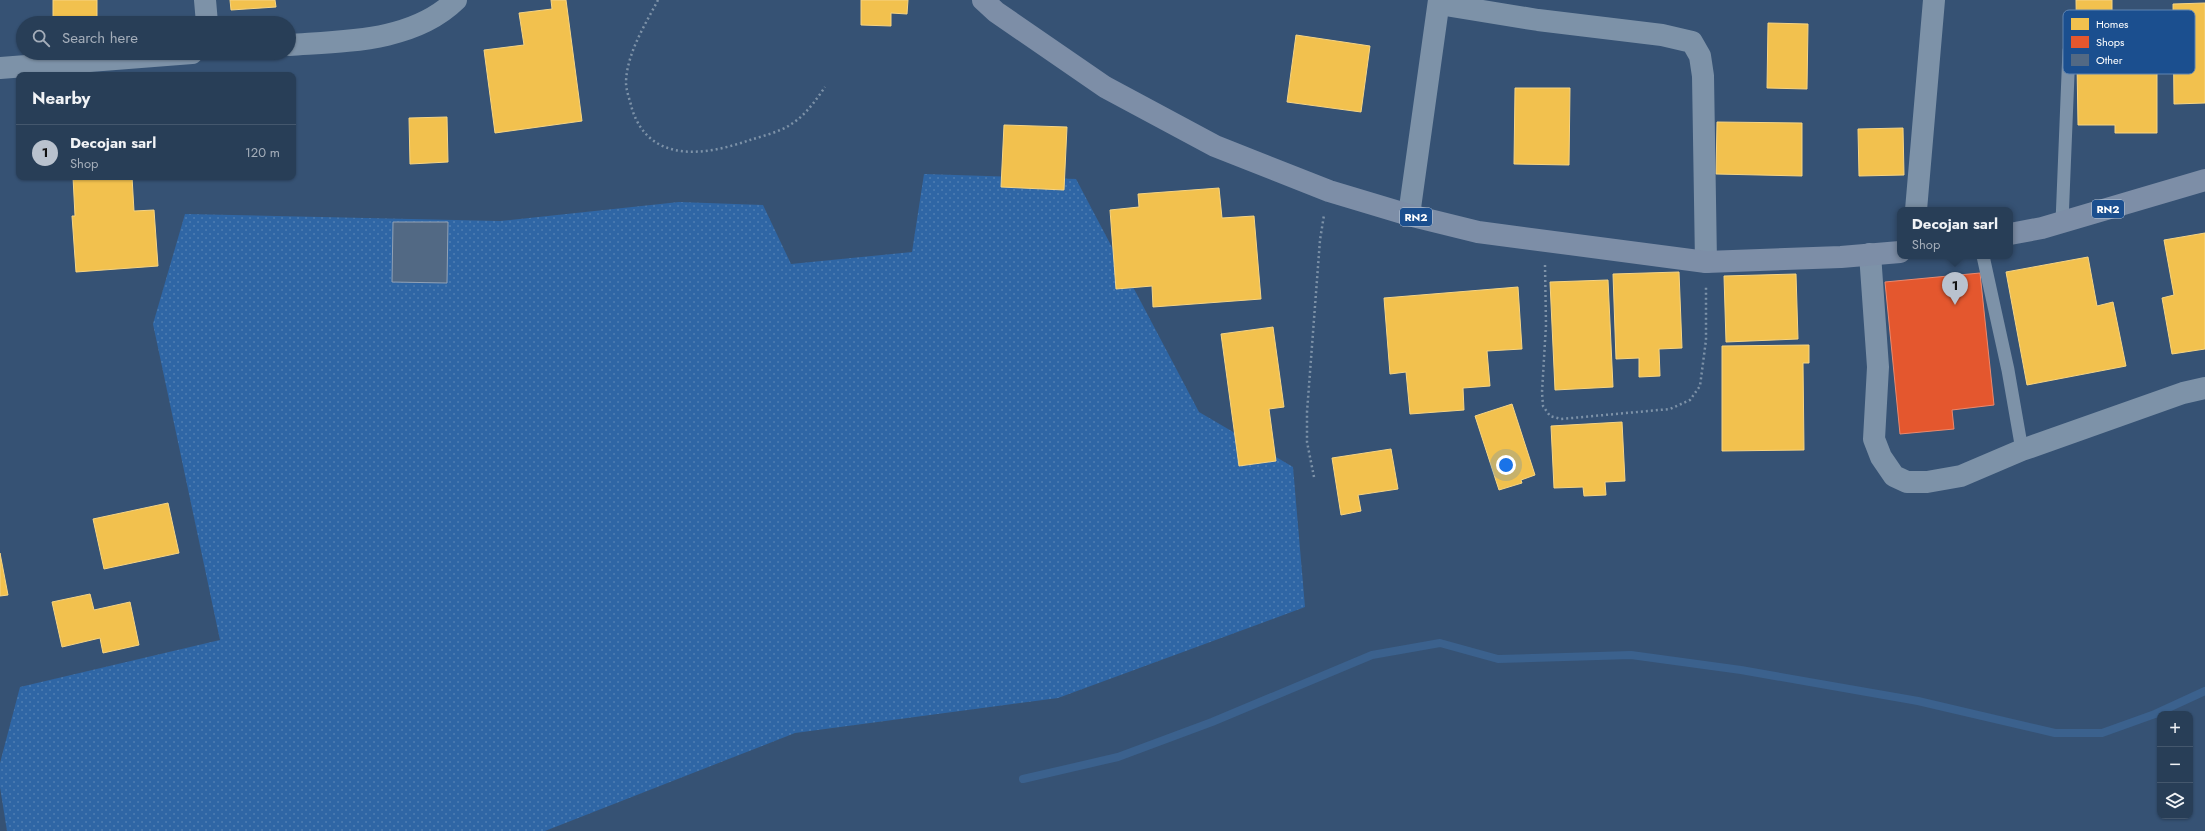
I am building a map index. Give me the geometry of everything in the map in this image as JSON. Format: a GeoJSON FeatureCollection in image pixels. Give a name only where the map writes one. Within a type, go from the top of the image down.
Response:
{"type":"FeatureCollection","features":[{"type":"Feature","properties":{"kind":"main road","name":"RN2"},"geometry":{"type":"LineString","coordinates":[[983,0],[996,12],[1105,87],[1215,146],[1329,191],[1409,215],[1478,232],[1706,262],[1897,252]]}},
{"type":"Feature","properties":{"kind":"main road","name":"RN2"},"geometry":{"type":"LineString","coordinates":[[2013,233],[2062,222],[2205,180]]}},
{"type":"Feature","properties":{"kind":"street"},"geometry":{"type":"LineString","coordinates":[[205,0],[206,16]]}},
{"type":"Feature","properties":{"kind":"street"},"geometry":{"type":"LineString","coordinates":[[296,44],[372,38],[406,29],[427,20],[449,7],[456,0]]}},
{"type":"Feature","properties":{"kind":"street"},"geometry":{"type":"LineString","coordinates":[[1916,207],[1934,0]]}},
{"type":"Feature","properties":{"kind":"street"},"geometry":{"type":"LineString","coordinates":[[1409,215],[1439,2],[1538,20],[1662,35],[1692,42],[1700,56],[1703,76],[1706,262]]}},
{"type":"Feature","properties":{"kind":"street"},"geometry":{"type":"LineString","coordinates":[[0,68],[102,60]]}},
{"type":"Feature","properties":{"kind":"street"},"geometry":{"type":"LineString","coordinates":[[1870,254],[1878,367],[1874,439],[1881,457],[1894,476],[1907,482],[1927,482],[1961,476],[2022,450],[2183,393],[2205,388]]}},
{"type":"Feature","properties":{"kind":"lane"},"geometry":{"type":"LineString","coordinates":[[2062,222],[2068,74]]}},
{"type":"Feature","properties":{"kind":"lane"},"geometry":{"type":"LineString","coordinates":[[1985,259],[2008,370],[2022,450]]}},
{"type":"Feature","properties":{"kind":"path"},"geometry":{"type":"LineString","coordinates":[[658,0],[632,54],[626,86],[635,117],[645,132],[661,146],[684,153],[709,152],[757,138],[791,125],[812,106],[825,87]]}},
{"type":"Feature","properties":{"kind":"path"},"geometry":{"type":"LineString","coordinates":[[1314,477],[1307,442],[1307,412],[1320,240],[1329,191]]}},
{"type":"Feature","properties":{"kind":"path"},"geometry":{"type":"LineString","coordinates":[[1545,240],[1546,325],[1542,392],[1543,406],[1550,416],[1561,419],[1670,409],[1690,400],[1700,386],[1706,340],[1706,262]]}},
{"type":"Feature","properties":{"kind":"shaded area"},"geometry":{"type":"Polygon","coordinates":[[[924,174],[1076,179],[1199,412],[1293,467],[1305,607],[1058,698],[795,733],[545,831],[7,831],[0,787],[0,763],[20,687],[220,640],[153,324],[185,214],[500,221],[679,202],[763,205],[791,264],[912,252],[924,174]]]}},
{"type":"Feature","properties":{"kind":"building: Homes"},"geometry":{"type":"Polygon","coordinates":[[[53,0],[97,0],[97,16],[53,16],[53,0]]]}},
{"type":"Feature","properties":{"kind":"building: Homes"},"geometry":{"type":"Polygon","coordinates":[[[230,0],[275,0],[276,7],[231,10],[230,0]]]}},
{"type":"Feature","properties":{"kind":"building: Homes"},"geometry":{"type":"Polygon","coordinates":[[[551,0],[566,0],[582,121],[495,133],[484,50],[524,45],[519,13],[552,9],[551,0]]]}},
{"type":"Feature","properties":{"kind":"building: Homes"},"geometry":{"type":"Polygon","coordinates":[[[861,0],[908,0],[907,14],[891,13],[891,26],[861,25],[861,0]]]}},
{"type":"Feature","properties":{"kind":"building: Homes"},"geometry":{"type":"Polygon","coordinates":[[[2076,0],[2112,0],[2112,10],[2076,10],[2076,0]]]}},
{"type":"Feature","properties":{"kind":"building: Homes"},"geometry":{"type":"Polygon","coordinates":[[[2205,3],[2205,103],[2174,104],[2174,74],[2195,74],[2195,10],[2173,10],[2173,4],[2205,3]]]}},
{"type":"Feature","properties":{"kind":"building: Homes"},"geometry":{"type":"Polygon","coordinates":[[[1768,23],[1808,24],[1807,89],[1767,88],[1768,23]]]}},
{"type":"Feature","properties":{"kind":"building: Homes"},"geometry":{"type":"Polygon","coordinates":[[[1296,35],[1370,46],[1361,112],[1287,102],[1296,35]]]}},
{"type":"Feature","properties":{"kind":"building: Homes"},"geometry":{"type":"Polygon","coordinates":[[[2077,74],[2157,74],[2157,133],[2115,133],[2115,125],[2078,125],[2077,74]]]}},
{"type":"Feature","properties":{"kind":"building: Homes"},"geometry":{"type":"Polygon","coordinates":[[[1515,88],[1570,88],[1569,165],[1514,164],[1515,88]]]}},
{"type":"Feature","properties":{"kind":"building: Homes"},"geometry":{"type":"Polygon","coordinates":[[[447,117],[448,162],[410,164],[409,118],[447,117]]]}},
{"type":"Feature","properties":{"kind":"building: Homes"},"geometry":{"type":"Polygon","coordinates":[[[1717,122],[1802,123],[1802,176],[1716,174],[1717,122]]]}},
{"type":"Feature","properties":{"kind":"building: Homes"},"geometry":{"type":"Polygon","coordinates":[[[1004,125],[1067,127],[1064,190],[1001,187],[1004,125]]]}},
{"type":"Feature","properties":{"kind":"building: Homes"},"geometry":{"type":"Polygon","coordinates":[[[1903,128],[1904,175],[1859,176],[1858,129],[1903,128]]]}},
{"type":"Feature","properties":{"kind":"building: Homes"},"geometry":{"type":"Polygon","coordinates":[[[73,180],[132,180],[134,211],[154,210],[158,266],[76,272],[72,216],[75,216],[73,180]]]}},
{"type":"Feature","properties":{"kind":"building: Homes"},"geometry":{"type":"Polygon","coordinates":[[[1219,188],[1222,218],[1254,216],[1261,299],[1153,307],[1152,286],[1116,289],[1110,210],[1139,207],[1138,194],[1219,188]]]}},
{"type":"Feature","properties":{"kind":"building: Homes"},"geometry":{"type":"Polygon","coordinates":[[[2205,233],[2205,349],[2172,354],[2162,298],[2174,295],[2164,240],[2205,233]]]}},
{"type":"Feature","properties":{"kind":"building: Homes"},"geometry":{"type":"Polygon","coordinates":[[[2088,257],[2097,306],[2113,302],[2126,366],[2027,385],[2006,272],[2088,257]]]}},
{"type":"Feature","properties":{"kind":"building: Homes"},"geometry":{"type":"Polygon","coordinates":[[[1679,272],[1682,348],[1659,349],[1660,376],[1639,377],[1639,358],[1616,359],[1613,274],[1679,272]]]}},
{"type":"Feature","properties":{"kind":"building: Homes"},"geometry":{"type":"Polygon","coordinates":[[[1796,274],[1798,339],[1726,342],[1724,276],[1796,274]]]}},
{"type":"Feature","properties":{"kind":"building: Homes"},"geometry":{"type":"Polygon","coordinates":[[[1608,280],[1613,387],[1555,390],[1550,282],[1608,280]]]}},
{"type":"Feature","properties":{"kind":"building: Homes"},"geometry":{"type":"Polygon","coordinates":[[[1518,287],[1522,349],[1487,351],[1490,386],[1463,388],[1464,410],[1410,414],[1406,372],[1390,374],[1384,298],[1518,287]]]}},
{"type":"Feature","properties":{"kind":"building: Homes"},"geometry":{"type":"Polygon","coordinates":[[[1273,327],[1284,407],[1269,409],[1276,461],[1239,466],[1221,334],[1273,327]]]}},
{"type":"Feature","properties":{"kind":"building: Homes"},"geometry":{"type":"Polygon","coordinates":[[[1809,345],[1809,363],[1803,363],[1804,450],[1722,451],[1722,346],[1809,345]]]}},
{"type":"Feature","properties":{"kind":"building: Homes"},"geometry":{"type":"Polygon","coordinates":[[[1512,404],[1535,475],[1521,480],[1522,483],[1499,490],[1475,416],[1512,404]]]}},
{"type":"Feature","properties":{"kind":"building: Homes"},"geometry":{"type":"Polygon","coordinates":[[[1622,422],[1625,481],[1605,482],[1606,495],[1584,496],[1583,487],[1554,488],[1551,426],[1622,422]]]}},
{"type":"Feature","properties":{"kind":"building: Homes"},"geometry":{"type":"Polygon","coordinates":[[[1391,449],[1398,489],[1358,495],[1361,511],[1341,515],[1332,458],[1391,449]]]}},
{"type":"Feature","properties":{"kind":"building: Homes"},"geometry":{"type":"Polygon","coordinates":[[[168,503],[179,553],[104,569],[93,519],[168,503]]]}},
{"type":"Feature","properties":{"kind":"building: Homes"},"geometry":{"type":"Polygon","coordinates":[[[0,553],[8,595],[0,596],[0,553]]]}},
{"type":"Feature","properties":{"kind":"building: Homes"},"geometry":{"type":"Polygon","coordinates":[[[90,594],[94,610],[130,602],[139,645],[103,653],[100,638],[62,647],[52,602],[90,594]]]}},
{"type":"Feature","properties":{"kind":"building: Shops"},"geometry":{"type":"Polygon","coordinates":[[[1980,273],[1994,405],[1952,410],[1954,429],[1900,434],[1885,282],[1980,273]]]}},
{"type":"Feature","properties":{"kind":"building: Other"},"geometry":{"type":"Polygon","coordinates":[[[393,222],[448,222],[447,283],[392,282],[393,222]]]}},
{"type":"Feature","properties":{"kind":"waterway"},"geometry":{"type":"LineString","coordinates":[[1023,779],[1118,757],[1212,722],[1372,655],[1440,643],[1498,659],[1631,655],[1741,670],[1918,701],[2055,733],[2102,733],[2155,714],[2205,691]]}},
{"type":"Feature","properties":{"kind":"place","name":"Decojan sarl"},"geometry":{"type":"Point","coordinates":[1955,305]}}]}
